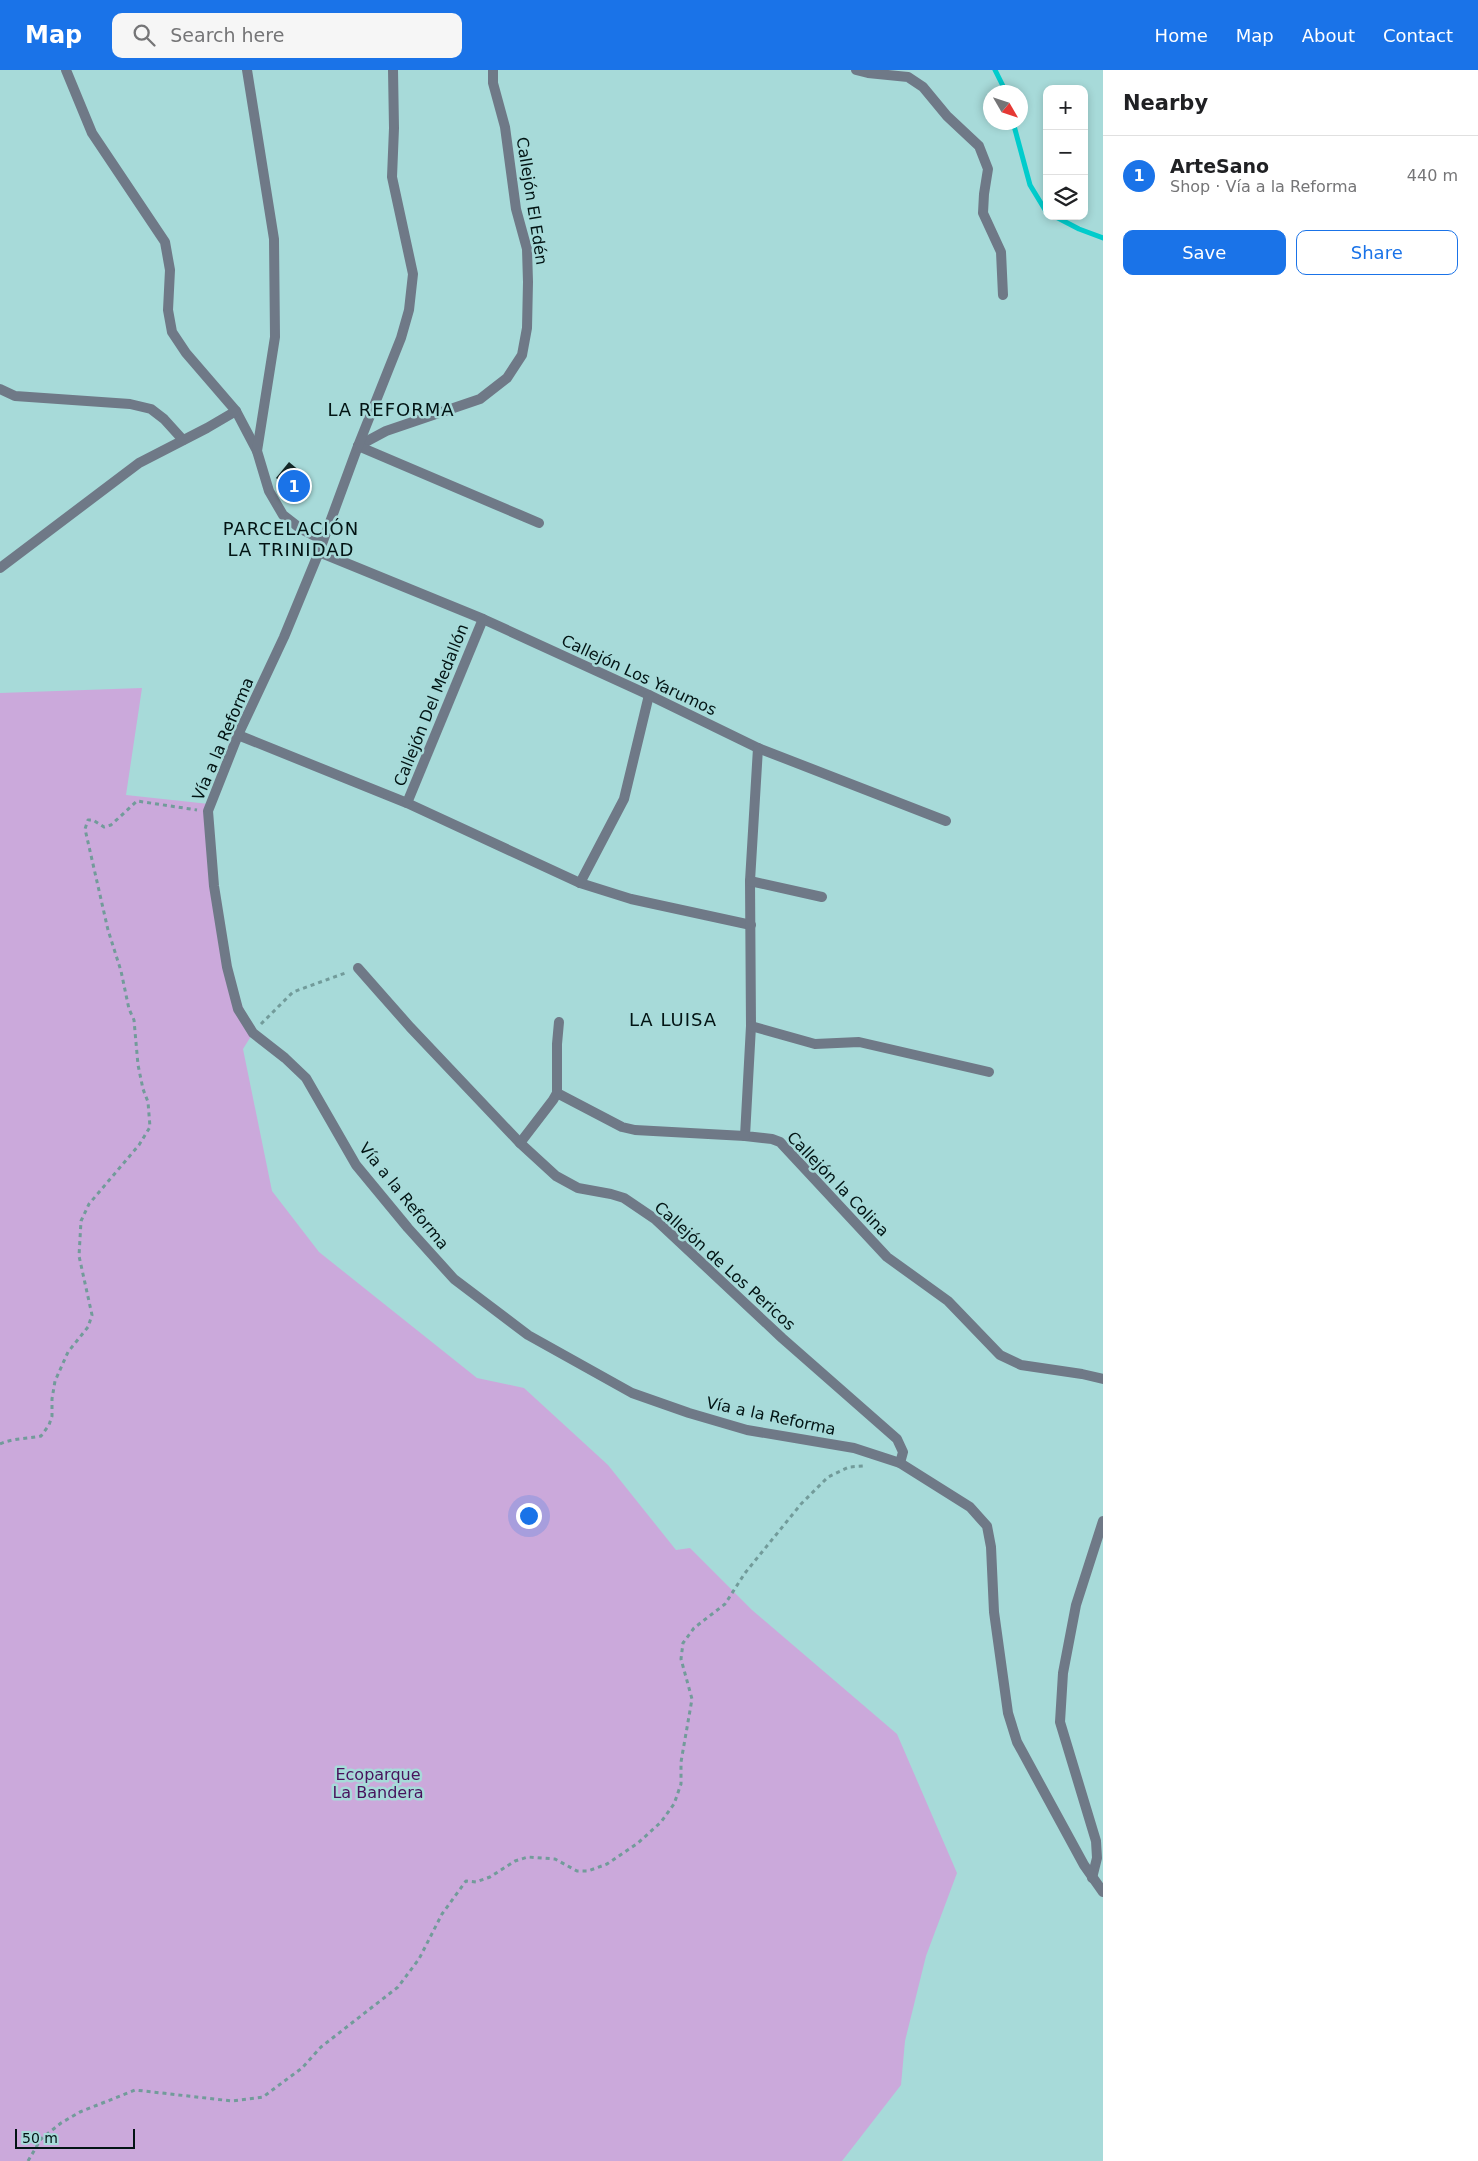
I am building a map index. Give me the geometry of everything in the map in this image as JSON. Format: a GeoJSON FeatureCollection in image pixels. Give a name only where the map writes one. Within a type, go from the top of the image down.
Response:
{"type":"FeatureCollection","features":[{"type":"Feature","properties":{"kind":"street"},"geometry":{"type":"LineString","coordinates":[[66,70],[92,133],[165,242],[170,270],[168,310],[172,332],[186,353],[236,411],[257,451],[269,491],[283,514],[302,529],[324,540]]}},
{"type":"Feature","properties":{"kind":"street"},"geometry":{"type":"LineString","coordinates":[[247,70],[274,239],[275,337],[257,451]]}},
{"type":"Feature","properties":{"kind":"street","name":"Vía a la Reforma"},"geometry":{"type":"LineString","coordinates":[[393,70],[394,128],[392,177],[413,274],[410,301],[401,338],[358,446],[324,540],[284,637],[238,735],[208,811],[214,886],[227,967],[238,1009],[253,1033],[286,1058],[306,1078],[356,1165],[408,1228],[454,1279],[528,1335],[632,1393],[688,1414],[747,1430],[854,1448],[900,1463],[970,1507],[987,1526],[991,1547],[994,1612],[1008,1713],[1017,1742],[1092,1878],[1103,1892]]}},
{"type":"Feature","properties":{"kind":"street","name":"Callejón El Edén"},"geometry":{"type":"LineString","coordinates":[[358,446],[386,431],[480,399],[507,378],[522,355],[527,319],[526,249],[516,209],[505,127],[493,83],[493,70]]}},
{"type":"Feature","properties":{"kind":"street"},"geometry":{"type":"LineString","coordinates":[[856,70],[908,77],[923,87],[947,116],[978,146],[988,169],[983,213],[1001,252],[1003,295]]}},
{"type":"Feature","properties":{"kind":"street"},"geometry":{"type":"LineString","coordinates":[[0,390],[16,396],[130,404],[151,410],[164,419],[183,440]]}},
{"type":"Feature","properties":{"kind":"street"},"geometry":{"type":"LineString","coordinates":[[0,568],[139,463],[236,411]]}},
{"type":"Feature","properties":{"kind":"street"},"geometry":{"type":"LineString","coordinates":[[358,446],[539,523]]}},
{"type":"Feature","properties":{"kind":"street","name":"Callejón Los Yarumos"},"geometry":{"type":"LineString","coordinates":[[319,552],[482,619],[649,695],[758,748],[946,822]]}},
{"type":"Feature","properties":{"kind":"street","name":"Callejón Del Medallón"},"geometry":{"type":"LineString","coordinates":[[407,803],[482,619]]}},
{"type":"Feature","properties":{"kind":"street"},"geometry":{"type":"LineString","coordinates":[[580,882],[624,799],[649,695]]}},
{"type":"Feature","properties":{"kind":"street"},"geometry":{"type":"LineString","coordinates":[[238,735],[407,803],[580,882],[631,899],[751,925]]}},
{"type":"Feature","properties":{"kind":"street"},"geometry":{"type":"LineString","coordinates":[[745,1136],[751,1026],[750,881],[758,748]]}},
{"type":"Feature","properties":{"kind":"street"},"geometry":{"type":"LineString","coordinates":[[750,881],[822,897]]}},
{"type":"Feature","properties":{"kind":"street","name":"Callejón de Los Pericos"},"geometry":{"type":"LineString","coordinates":[[358,968],[410,1028],[520,1142],[556,1176],[578,1188],[624,1198],[655,1219],[782,1338],[897,1439],[903,1452],[900,1463]]}},
{"type":"Feature","properties":{"kind":"street"},"geometry":{"type":"LineString","coordinates":[[520,1142],[557,1093],[559,1022]]}},
{"type":"Feature","properties":{"kind":"street"},"geometry":{"type":"LineString","coordinates":[[751,1026],[815,1044],[859,1042],[989,1072]]}},
{"type":"Feature","properties":{"kind":"street","name":"Callejón la Colina"},"geometry":{"type":"LineString","coordinates":[[557,1093],[622,1127],[635,1130],[745,1136],[772,1139],[780,1142],[887,1257],[948,1300],[1000,1355],[1021,1365],[1103,1379]]}},
{"type":"Feature","properties":{"kind":"street"},"geometry":{"type":"LineString","coordinates":[[1092,1878],[1097,1858],[1096,1841],[1060,1722],[1063,1674],[1076,1605],[1103,1521]]}},
{"type":"Feature","properties":{"kind":"path"},"geometry":{"type":"LineString","coordinates":[[0,1444],[10,1440],[25,1440],[41,1436],[49,1425],[55,1381],[68,1352],[88,1327],[92,1315],[79,1256],[82,1221],[89,1204],[139,1146],[150,1127],[148,1102],[138,1065],[134,1020],[129,1009],[121,971],[108,930],[85,829],[88,820],[93,820],[104,827],[111,825],[137,802],[208,811]]}},
{"type":"Feature","properties":{"kind":"path"},"geometry":{"type":"LineString","coordinates":[[253,1033],[293,992],[358,968]]}},
{"type":"Feature","properties":{"kind":"path"},"geometry":{"type":"LineString","coordinates":[[28,2161],[41,2139],[61,2123],[80,2112],[135,2090],[232,2101],[263,2096],[302,2068],[321,2047],[398,1987],[419,1959],[442,1914],[466,1881],[476,1882],[490,1877],[515,1861],[528,1857],[555,1859],[577,1871],[588,1871],[607,1864],[645,1837],[661,1822],[674,1804],[681,1784],[681,1762],[692,1699],[681,1659],[683,1643],[694,1628],[725,1604],[745,1573],[801,1504],[828,1477],[849,1468],[870,1465]]}},
{"type":"Feature","properties":{"kind":"green space","name":"Ecoparque La Bandera"},"geometry":{"type":"Polygon","coordinates":[[[142,688],[126,795],[209,804],[227,967],[253,1033],[243,1049],[272,1191],[319,1252],[477,1378],[524,1388],[608,1465],[676,1550],[690,1548],[752,1610],[897,1734],[957,1873],[926,1956],[905,2041],[901,2085],[842,2161],[0,2161],[0,693],[142,688]]]}},
{"type":"Feature","properties":{"kind":"building"},"geometry":{"type":"Polygon","coordinates":[[[289,462],[307,477],[294,493],[276,478],[289,462]]]}},
{"type":"Feature","properties":{"kind":"waterway"},"geometry":{"type":"LineString","coordinates":[[995,70],[1002,85]]}},
{"type":"Feature","properties":{"kind":"waterway"},"geometry":{"type":"LineString","coordinates":[[1015,130],[1030,185],[1043,206]]}},
{"type":"Feature","properties":{"kind":"waterway"},"geometry":{"type":"LineString","coordinates":[[1062,220],[1103,238]]}},
{"type":"Feature","properties":{"kind":"place","name":"ArteSano"},"geometry":{"type":"Point","coordinates":[294,486]}},
{"type":"Feature","properties":{"kind":"district","name":"LA REFORMA"},"geometry":{"type":"Point","coordinates":[391,409]}},
{"type":"Feature","properties":{"kind":"district","name":"PARCELACIÓN LA TRINIDAD"},"geometry":{"type":"Point","coordinates":[291,538]}},
{"type":"Feature","properties":{"kind":"district","name":"LA LUISA"},"geometry":{"type":"Point","coordinates":[673,1019]}}]}
